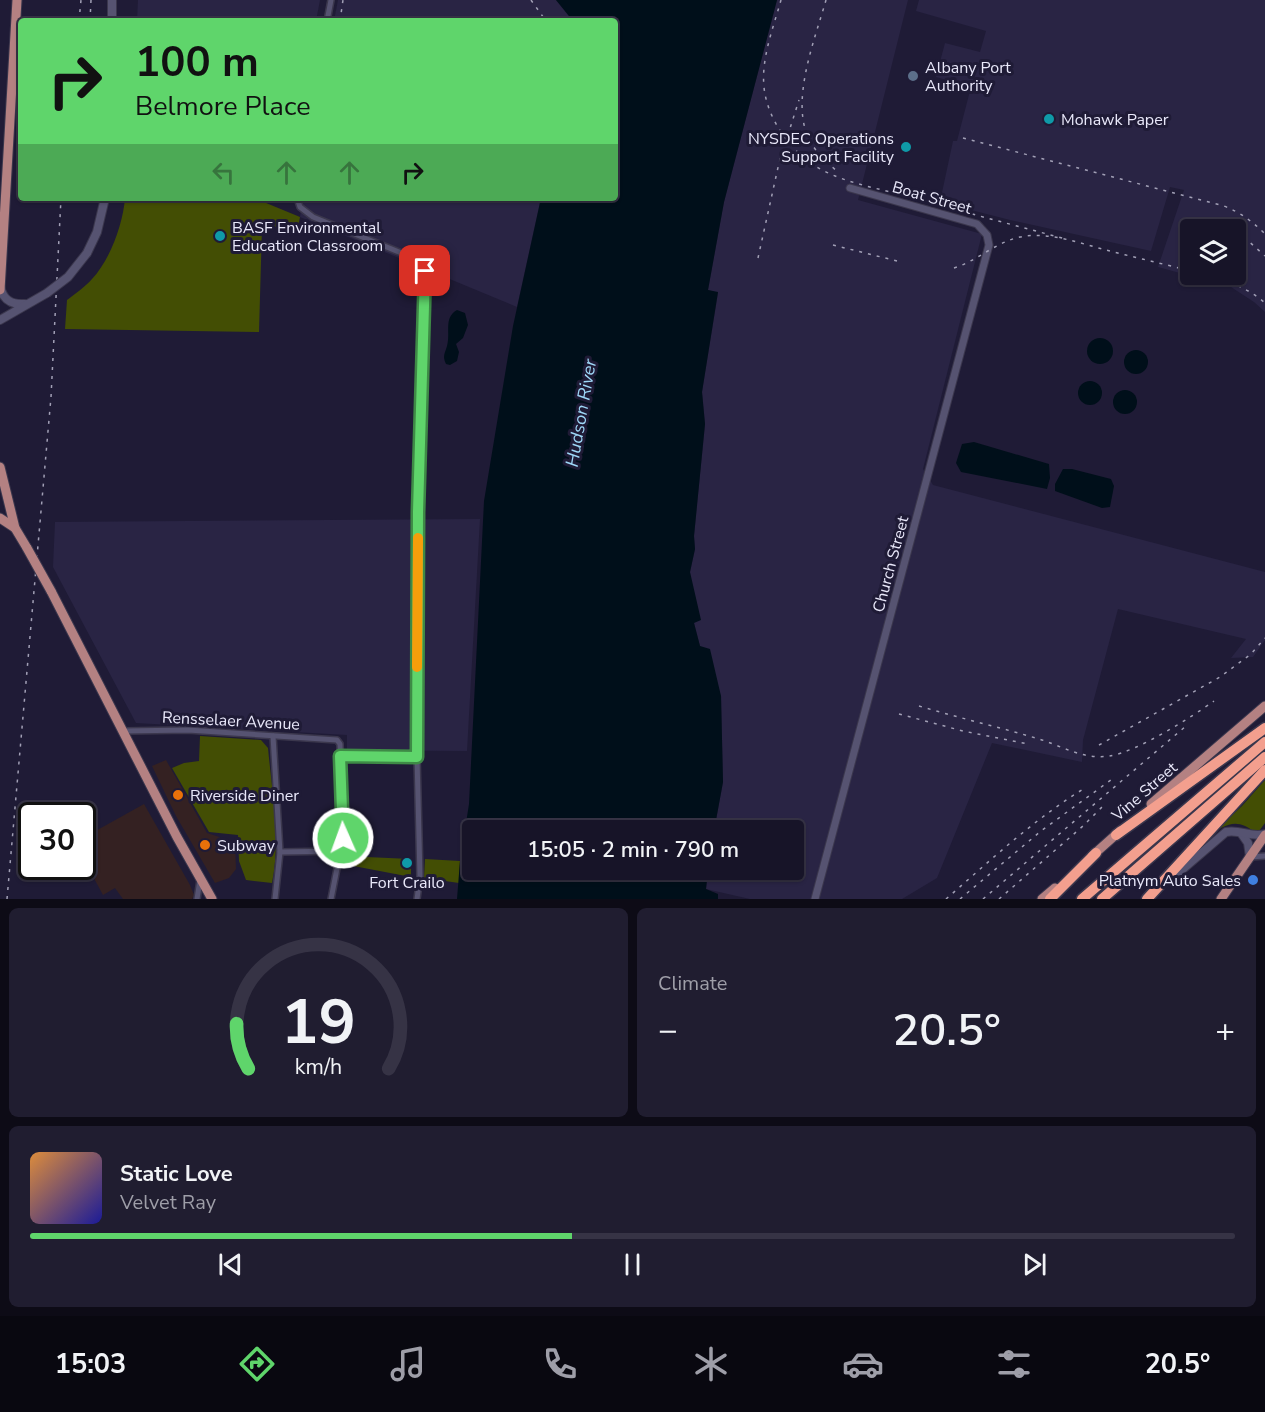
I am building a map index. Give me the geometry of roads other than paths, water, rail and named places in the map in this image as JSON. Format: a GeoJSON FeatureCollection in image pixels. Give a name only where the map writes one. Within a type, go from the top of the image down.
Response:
{"type":"FeatureCollection","features":[{"type":"Feature","properties":{"kind":"highway"},"geometry":{"type":"LineString","coordinates":[[1116,835],[1265,728]]}},
{"type":"Feature","properties":{"kind":"highway"},"geometry":{"type":"LineString","coordinates":[[1082,899],[1265,742]]}},
{"type":"Feature","properties":{"kind":"highway"},"geometry":{"type":"LineString","coordinates":[[1102,899],[1265,757]]}},
{"type":"Feature","properties":{"kind":"highway"},"geometry":{"type":"LineString","coordinates":[[1148,899],[1265,770]]}},
{"type":"Feature","properties":{"kind":"highway"},"geometry":{"type":"LineString","coordinates":[[1050,899],[1096,852]]}},
{"type":"Feature","properties":{"kind":"main road"},"geometry":{"type":"LineString","coordinates":[[17,0],[0,288],[3,296],[9,302],[17,305],[29,303]]}},
{"type":"Feature","properties":{"kind":"main road"},"geometry":{"type":"LineString","coordinates":[[112,0],[112,18]]}},
{"type":"Feature","properties":{"kind":"main road"},"geometry":{"type":"LineString","coordinates":[[0,320],[47,293],[68,277],[87,252],[97,232],[104,201]]}},
{"type":"Feature","properties":{"kind":"main road"},"geometry":{"type":"LineString","coordinates":[[0,467],[15,528]]}},
{"type":"Feature","properties":{"kind":"main road"},"geometry":{"type":"LineString","coordinates":[[0,501],[51,591],[171,826],[212,899]]}},
{"type":"Feature","properties":{"kind":"main road"},"geometry":{"type":"LineString","coordinates":[[0,518],[15,528]]}},
{"type":"Feature","properties":{"kind":"main road","name":"Vine Street"},"geometry":{"type":"LineString","coordinates":[[1042,899],[1265,706]]}},
{"type":"Feature","properties":{"kind":"main road"},"geometry":{"type":"LineString","coordinates":[[1148,899],[1229,831],[1254,836],[1265,835]]}},
{"type":"Feature","properties":{"kind":"main road"},"geometry":{"type":"LineString","coordinates":[[1237,831],[1248,843],[1250,857]]}},
{"type":"Feature","properties":{"kind":"main road"},"geometry":{"type":"LineString","coordinates":[[1221,899],[1265,835]]}},
{"type":"Feature","properties":{"kind":"street"},"geometry":{"type":"LineString","coordinates":[[328,18],[331,0]]}},
{"type":"Feature","properties":{"kind":"street","name":"Boat Street"},"geometry":{"type":"LineString","coordinates":[[849,188],[977,224],[987,235]]}},
{"type":"Feature","properties":{"kind":"street"},"geometry":{"type":"LineString","coordinates":[[298,201],[300,207],[314,217],[426,263],[419,500],[417,757],[420,877],[417,899]]}},
{"type":"Feature","properties":{"kind":"street","name":"Church Street"},"geometry":{"type":"LineString","coordinates":[[815,899],[985,264],[987,235]]}},
{"type":"Feature","properties":{"kind":"street","name":"Rensselaer Avenue"},"geometry":{"type":"LineString","coordinates":[[124,731],[188,730],[337,740],[340,744],[340,756]]}},
{"type":"Feature","properties":{"kind":"street"},"geometry":{"type":"LineString","coordinates":[[273,736],[280,852],[275,899]]}},
{"type":"Feature","properties":{"kind":"street"},"geometry":{"type":"LineString","coordinates":[[331,899],[343,838],[340,756],[417,757]]}},
{"type":"Feature","properties":{"kind":"street"},"geometry":{"type":"LineString","coordinates":[[280,852],[341,851]]}},
{"type":"Feature","properties":{"kind":"street"},"geometry":{"type":"LineString","coordinates":[[1250,857],[1265,856]]}},
{"type":"Feature","properties":{"kind":"street"},"geometry":{"type":"LineString","coordinates":[[197,899],[200,879]]}},
{"type":"Feature","properties":{"kind":"water","name":"Hudson River"},"geometry":{"type":"Polygon","coordinates":[[[556,0],[777,0],[724,202],[708,290],[718,292],[702,392],[705,424],[694,536],[695,549],[690,572],[701,620],[694,623],[700,646],[710,649],[721,696],[723,782],[716,820],[466,820],[484,501],[513,326],[540,201],[618,201],[618,18],[571,18],[556,0]]]}},
{"type":"Feature","properties":{"kind":"water"},"geometry":{"type":"Polygon","coordinates":[[[457,310],[465,313],[468,325],[463,338],[456,344],[459,352],[457,361],[450,365],[446,364],[444,355],[450,317],[457,310]]]}},
{"type":"Feature","properties":{"kind":"water"},"geometry":{"type":"Polygon","coordinates":[[[1100,338],[1109,342],[1113,351],[1109,360],[1100,364],[1091,360],[1087,351],[1091,342],[1100,338]]]}},
{"type":"Feature","properties":{"kind":"water"},"geometry":{"type":"Polygon","coordinates":[[[1136,350],[1145,353],[1148,362],[1145,371],[1136,374],[1127,371],[1124,362],[1127,353],[1136,350]]]}},
{"type":"Feature","properties":{"kind":"water"},"geometry":{"type":"Polygon","coordinates":[[[1090,381],[1099,384],[1102,393],[1099,402],[1090,405],[1081,402],[1078,393],[1081,384],[1090,381]]]}},
{"type":"Feature","properties":{"kind":"water"},"geometry":{"type":"Polygon","coordinates":[[[1125,390],[1130,391],[1136,397],[1136,407],[1130,413],[1125,414],[1120,413],[1114,407],[1113,402],[1114,397],[1120,391],[1125,390]]]}},
{"type":"Feature","properties":{"kind":"water"},"geometry":{"type":"Polygon","coordinates":[[[974,442],[1049,464],[1050,478],[1047,489],[961,472],[956,463],[962,444],[974,442]]]}},
{"type":"Feature","properties":{"kind":"water"},"geometry":{"type":"Polygon","coordinates":[[[1063,469],[1072,469],[1111,479],[1114,486],[1110,507],[1102,508],[1055,491],[1055,484],[1063,469]]]}},
{"type":"Feature","properties":{"kind":"water"},"geometry":{"type":"Polygon","coordinates":[[[462,848],[462,880],[707,880],[706,889],[718,894],[718,899],[457,899],[462,848]]]}},
{"type":"Feature","properties":{"kind":"railway"},"geometry":{"type":"LineString","coordinates":[[79,18],[81,0]]}},
{"type":"Feature","properties":{"kind":"railway"},"geometry":{"type":"LineString","coordinates":[[90,18],[91,0]]}},
{"type":"Feature","properties":{"kind":"railway"},"geometry":{"type":"LineString","coordinates":[[340,18],[343,0]]}},
{"type":"Feature","properties":{"kind":"railway"},"geometry":{"type":"LineString","coordinates":[[531,0],[544,18]]}},
{"type":"Feature","properties":{"kind":"railway"},"geometry":{"type":"LineString","coordinates":[[781,0],[765,58],[765,94],[776,124],[788,142],[804,158],[823,170],[858,184],[1066,239]]}},
{"type":"Feature","properties":{"kind":"railway"},"geometry":{"type":"LineString","coordinates":[[826,0],[806,70],[802,107],[809,139],[822,158],[839,173]]}},
{"type":"Feature","properties":{"kind":"railway"},"geometry":{"type":"LineString","coordinates":[[758,258],[779,163],[799,100]]}},
{"type":"Feature","properties":{"kind":"railway"},"geometry":{"type":"LineString","coordinates":[[963,138],[1224,206],[1246,218],[1265,234]]}},
{"type":"Feature","properties":{"kind":"railway"},"geometry":{"type":"LineString","coordinates":[[7,899],[51,397],[61,201]]}},
{"type":"Feature","properties":{"kind":"railway"},"geometry":{"type":"LineString","coordinates":[[954,268],[1011,239],[1043,236],[1065,239],[1180,268]]}},
{"type":"Feature","properties":{"kind":"railway"},"geometry":{"type":"LineString","coordinates":[[1246,239],[1265,256]]}},
{"type":"Feature","properties":{"kind":"railway"},"geometry":{"type":"LineString","coordinates":[[833,245],[897,261]]}},
{"type":"Feature","properties":{"kind":"railway"},"geometry":{"type":"LineString","coordinates":[[1235,285],[1265,303]]}},
{"type":"Feature","properties":{"kind":"railway"},"geometry":{"type":"LineString","coordinates":[[1099,745],[1220,677],[1251,654],[1265,638]]}},
{"type":"Feature","properties":{"kind":"railway"},"geometry":{"type":"LineString","coordinates":[[919,706],[1039,739],[1073,752],[1099,757],[1134,748],[1178,725],[1214,701]]}},
{"type":"Feature","properties":{"kind":"railway"},"geometry":{"type":"LineString","coordinates":[[899,714],[963,731],[1028,744]]}},
{"type":"Feature","properties":{"kind":"railway"},"geometry":{"type":"LineString","coordinates":[[983,899],[1186,726]]}},
{"type":"Feature","properties":{"kind":"railway"},"geometry":{"type":"LineString","coordinates":[[960,899],[1041,831],[1115,777]]}},
{"type":"Feature","properties":{"kind":"railway"},"geometry":{"type":"LineString","coordinates":[[946,899],[1030,826],[1085,788]]}},
{"type":"Feature","properties":{"kind":"railway"},"geometry":{"type":"LineString","coordinates":[[999,899],[1105,804]]}},
{"type":"Feature","properties":{"kind":"place","name":"Albany Port Authority"},"geometry":{"type":"Point","coordinates":[913,76]}},
{"type":"Feature","properties":{"kind":"place","name":"Mohawk Paper"},"geometry":{"type":"Point","coordinates":[1049,119]}},
{"type":"Feature","properties":{"kind":"place","name":"NYSDEC Operations Support Facility"},"geometry":{"type":"Point","coordinates":[906,147]}},
{"type":"Feature","properties":{"kind":"place","name":"BASF Environmental Education Classroom"},"geometry":{"type":"Point","coordinates":[220,236]}},
{"type":"Feature","properties":{"kind":"place","name":"Riverside Diner"},"geometry":{"type":"Point","coordinates":[178,795]}},
{"type":"Feature","properties":{"kind":"place","name":"Subway"},"geometry":{"type":"Point","coordinates":[205,845]}},
{"type":"Feature","properties":{"kind":"place","name":"Fort Crailo"},"geometry":{"type":"Point","coordinates":[407,863]}},
{"type":"Feature","properties":{"kind":"place","name":"Platnym Auto Sales"},"geometry":{"type":"Point","coordinates":[1253,880]}}]}
